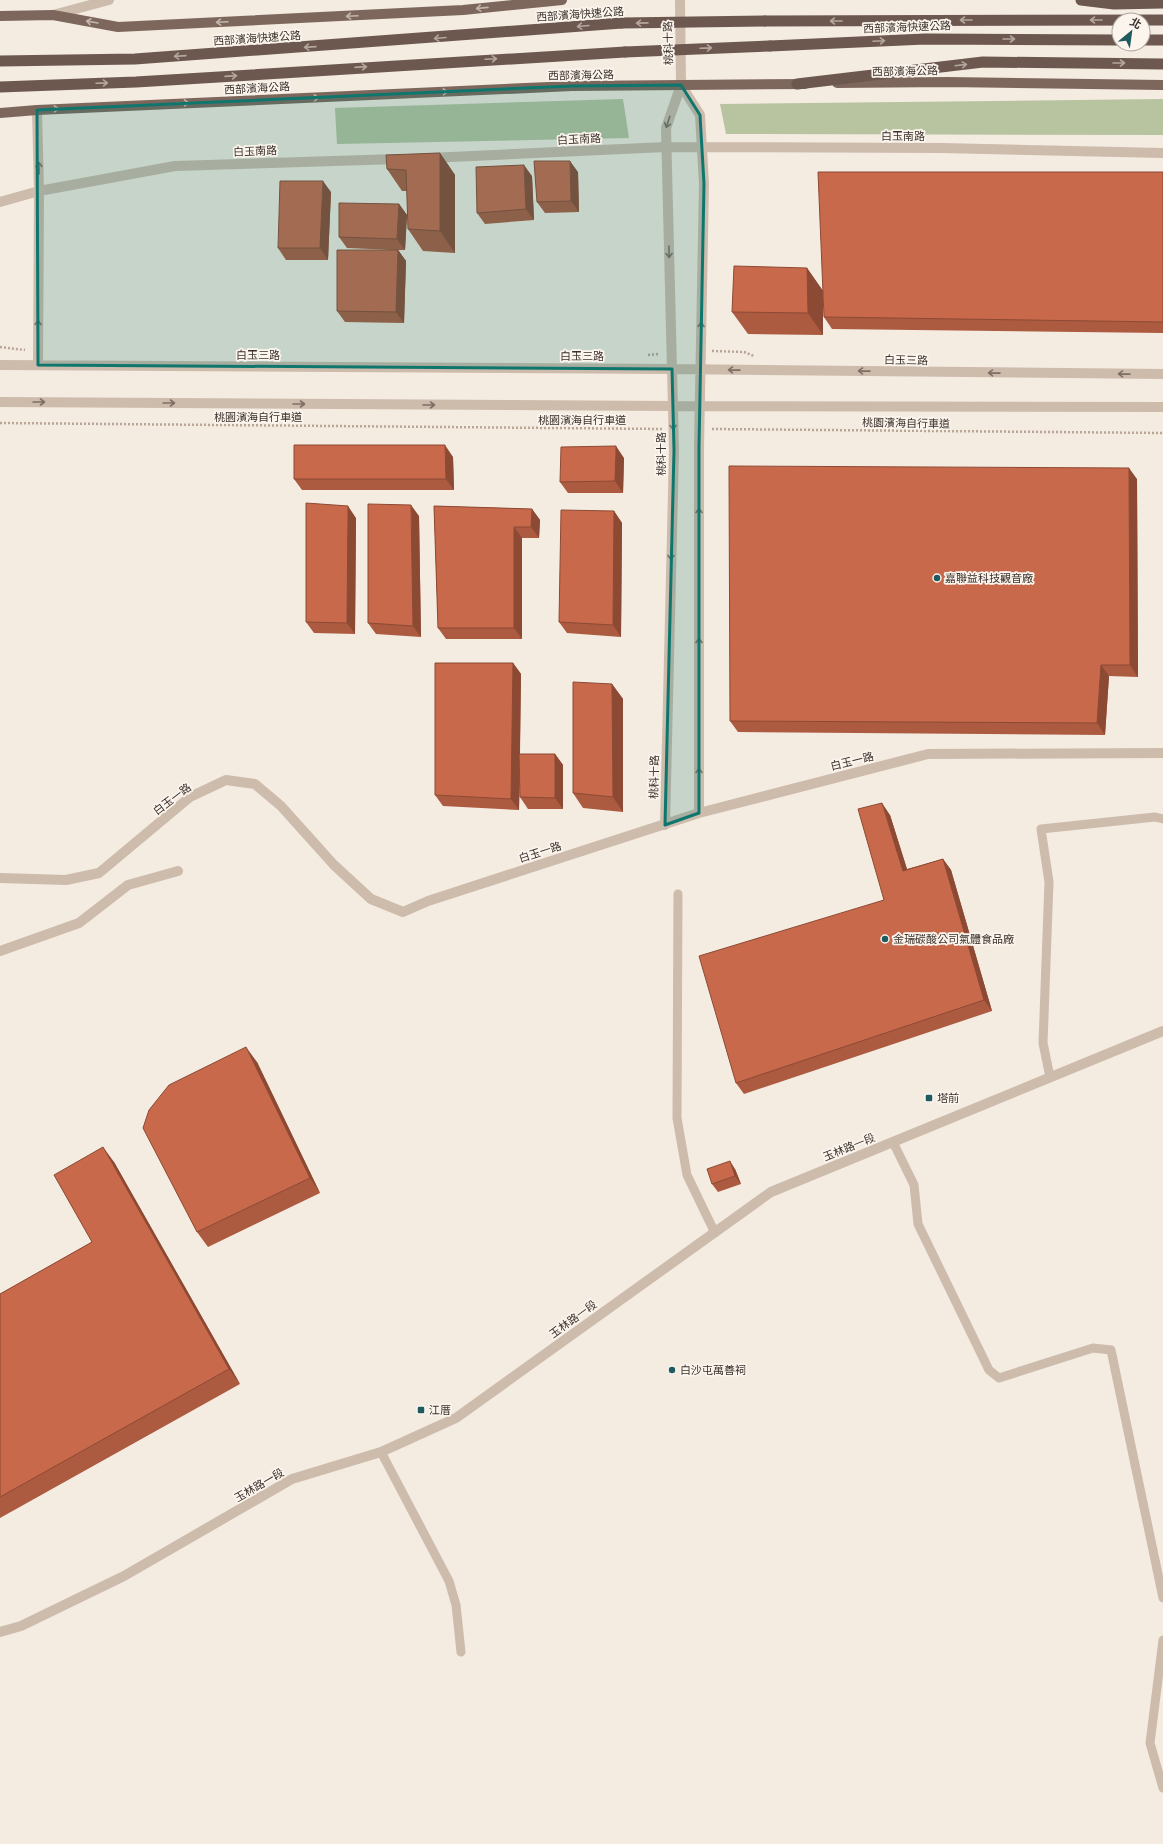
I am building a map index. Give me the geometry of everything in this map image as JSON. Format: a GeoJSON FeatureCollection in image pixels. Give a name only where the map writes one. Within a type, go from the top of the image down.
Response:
{"type":"FeatureCollection","features":[{"type":"Feature","properties":{"kind":"highway"},"geometry":{"type":"LineString","coordinates":[[1081,0],[1114,4],[1163,3]]}},
{"type":"Feature","properties":{"kind":"highway","name":"西部濱海快速公路"},"geometry":{"type":"LineString","coordinates":[[5,61],[135,60],[622,23],[765,21],[1163,20]]}},
{"type":"Feature","properties":{"kind":"highway","name":"西部濱海快速公路"},"geometry":{"type":"LineString","coordinates":[[3,87],[136,82],[625,52],[925,38],[1111,40]]}},
{"type":"Feature","properties":{"kind":"highway"},"geometry":{"type":"LineString","coordinates":[[1151,40],[1163,40]]}},
{"type":"Feature","properties":{"kind":"highway"},"geometry":{"type":"LineString","coordinates":[[797,84],[983,62],[1163,64]]}},
{"type":"Feature","properties":{"kind":"main road"},"geometry":{"type":"LineString","coordinates":[[0,16],[53,15],[118,27],[463,10],[562,0]]}},
{"type":"Feature","properties":{"kind":"main road","name":"西部濱海公路"},"geometry":{"type":"LineString","coordinates":[[0,113],[37,110],[564,87],[948,82],[1163,85]]}},
{"type":"Feature","properties":{"kind":"street"},"geometry":{"type":"LineString","coordinates":[[53,15],[109,0]]}},
{"type":"Feature","properties":{"kind":"street","name":"桃科十路"},"geometry":{"type":"LineString","coordinates":[[665,825],[673,429],[666,128],[681,85],[680,0]]}},
{"type":"Feature","properties":{"kind":"street"},"geometry":{"type":"LineString","coordinates":[[681,85],[700,115],[704,184],[699,429],[700,813]]}},
{"type":"Feature","properties":{"kind":"street"},"geometry":{"type":"LineString","coordinates":[[37,110],[39,191],[38,365]]}},
{"type":"Feature","properties":{"kind":"street","name":"白玉南路"},"geometry":{"type":"LineString","coordinates":[[0,202],[39,191],[175,166],[414,158],[666,147],[942,148],[1163,153]]}},
{"type":"Feature","properties":{"kind":"street","name":"白玉三路"},"geometry":{"type":"LineString","coordinates":[[0,365],[700,369],[1163,374]]}},
{"type":"Feature","properties":{"kind":"street"},"geometry":{"type":"LineString","coordinates":[[0,402],[1163,407]]}},
{"type":"Feature","properties":{"kind":"street","name":"白玉一路"},"geometry":{"type":"LineString","coordinates":[[0,878],[66,880],[99,873],[190,797],[226,780],[255,784],[281,806],[334,865],[371,899],[403,912],[428,901],[700,813],[928,754],[1163,753]]}},
{"type":"Feature","properties":{"kind":"street"},"geometry":{"type":"LineString","coordinates":[[0,951],[79,923],[128,885],[178,871]]}},
{"type":"Feature","properties":{"kind":"street","name":"玉林路一段"},"geometry":{"type":"LineString","coordinates":[[0,1632],[21,1626],[124,1576],[292,1479],[381,1452],[456,1418],[771,1192],[1162,1031]]}},
{"type":"Feature","properties":{"kind":"lane"},"geometry":{"type":"LineString","coordinates":[[1050,1077],[1042,1043],[1049,882],[1041,828],[1155,817],[1163,819]]}},
{"type":"Feature","properties":{"kind":"lane"},"geometry":{"type":"LineString","coordinates":[[678,894],[676,1118],[687,1175],[715,1232]]}},
{"type":"Feature","properties":{"kind":"lane"},"geometry":{"type":"LineString","coordinates":[[894,1142],[914,1185],[918,1224],[989,1370],[999,1378],[1093,1348],[1111,1350],[1163,1598]]}},
{"type":"Feature","properties":{"kind":"lane"},"geometry":{"type":"LineString","coordinates":[[381,1452],[449,1581],[456,1605],[461,1652]]}},
{"type":"Feature","properties":{"kind":"lane"},"geometry":{"type":"LineString","coordinates":[[1163,1640],[1159,1690],[1150,1743],[1163,1788]]}},
{"type":"Feature","properties":{"kind":"path","name":"桃園濱海自行車道"},"geometry":{"type":"LineString","coordinates":[[0,423],[673,429]]}},
{"type":"Feature","properties":{"kind":"path","name":"桃園濱海自行車道"},"geometry":{"type":"LineString","coordinates":[[699,429],[1163,433]]}},
{"type":"Feature","properties":{"kind":"highlighted area"},"geometry":{"type":"Polygon","coordinates":[[[681,85],[700,115],[704,184],[699,447],[699,813],[665,825],[674,450],[672,369],[38,365],[37,110],[572,86],[681,85]]]}},
{"type":"Feature","properties":{"kind":"green space"},"geometry":{"type":"Polygon","coordinates":[[[623,99],[629,138],[337,144],[335,108],[623,99]]]}},
{"type":"Feature","properties":{"kind":"green space"},"geometry":{"type":"Polygon","coordinates":[[[1163,99],[1163,135],[726,134],[720,104],[1163,99]]]}},
{"type":"Feature","properties":{"kind":"building"},"geometry":{"type":"Polygon","coordinates":[[[440,153],[440,231],[408,229],[406,170],[387,169],[386,155],[440,153]]]}},
{"type":"Feature","properties":{"kind":"building"},"geometry":{"type":"Polygon","coordinates":[[[534,161],[570,161],[571,201],[537,202],[534,161]]]}},
{"type":"Feature","properties":{"kind":"building"},"geometry":{"type":"Polygon","coordinates":[[[524,165],[526,209],[477,213],[476,167],[524,165]]]}},
{"type":"Feature","properties":{"kind":"building"},"geometry":{"type":"Polygon","coordinates":[[[818,172],[1163,172],[1163,322],[824,317],[818,172]]]}},
{"type":"Feature","properties":{"kind":"building"},"geometry":{"type":"Polygon","coordinates":[[[280,181],[323,181],[320,248],[278,248],[280,181]]]}},
{"type":"Feature","properties":{"kind":"building"},"geometry":{"type":"Polygon","coordinates":[[[339,203],[399,204],[397,239],[339,237],[339,203]]]}},
{"type":"Feature","properties":{"kind":"building"},"geometry":{"type":"Polygon","coordinates":[[[337,250],[398,250],[396,312],[337,311],[337,250]]]}},
{"type":"Feature","properties":{"kind":"building"},"geometry":{"type":"Polygon","coordinates":[[[734,266],[807,268],[808,313],[732,312],[734,266]]]}},
{"type":"Feature","properties":{"kind":"building"},"geometry":{"type":"Polygon","coordinates":[[[294,445],[445,445],[446,479],[294,479],[294,445]]]}},
{"type":"Feature","properties":{"kind":"building"},"geometry":{"type":"Polygon","coordinates":[[[616,446],[615,481],[560,482],[561,447],[616,446]]]}},
{"type":"Feature","properties":{"kind":"building","name":"嘉聯益科技觀音廠"},"geometry":{"type":"Polygon","coordinates":[[[729,466],[1129,468],[1130,665],[1101,665],[1097,723],[730,721],[729,466]]]}},
{"type":"Feature","properties":{"kind":"building"},"geometry":{"type":"Polygon","coordinates":[[[306,503],[348,506],[347,623],[306,622],[306,503]]]}},
{"type":"Feature","properties":{"kind":"building"},"geometry":{"type":"Polygon","coordinates":[[[368,504],[411,505],[413,626],[368,623],[368,504]]]}},
{"type":"Feature","properties":{"kind":"building"},"geometry":{"type":"Polygon","coordinates":[[[434,506],[532,509],[531,527],[514,527],[514,628],[438,628],[434,506]]]}},
{"type":"Feature","properties":{"kind":"building"},"geometry":{"type":"Polygon","coordinates":[[[561,510],[614,511],[613,625],[559,622],[561,510]]]}},
{"type":"Feature","properties":{"kind":"building"},"geometry":{"type":"Polygon","coordinates":[[[435,663],[513,663],[511,799],[435,795],[435,663]]]}},
{"type":"Feature","properties":{"kind":"building"},"geometry":{"type":"Polygon","coordinates":[[[573,682],[612,684],[613,797],[573,793],[573,682]]]}},
{"type":"Feature","properties":{"kind":"building"},"geometry":{"type":"Polygon","coordinates":[[[519,754],[555,754],[555,798],[520,797],[519,754]]]}},
{"type":"Feature","properties":{"kind":"building","name":"金瑞碳酸公司氣體食品廠"},"geometry":{"type":"Polygon","coordinates":[[[882,803],[903,871],[943,859],[984,1000],[736,1083],[699,956],[884,900],[858,809],[882,803]]]}},
{"type":"Feature","properties":{"kind":"building"},"geometry":{"type":"Polygon","coordinates":[[[246,1047],[310,1178],[197,1232],[143,1128],[149,1110],[169,1085],[246,1047]]]}},
{"type":"Feature","properties":{"kind":"building"},"geometry":{"type":"Polygon","coordinates":[[[103,1147],[229,1369],[0,1497],[0,1294],[92,1242],[54,1175],[103,1147]]]}},
{"type":"Feature","properties":{"kind":"building"},"geometry":{"type":"Polygon","coordinates":[[[730,1161],[735,1176],[712,1184],[707,1169],[730,1161]]]}},
{"type":"Feature","properties":{"kind":"place","name":"嘉聯益科技觀音廠"},"geometry":{"type":"Point","coordinates":[937,578]}},
{"type":"Feature","properties":{"kind":"place","name":"金瑞碳酸公司氣體食品廠"},"geometry":{"type":"Point","coordinates":[885,939]}},
{"type":"Feature","properties":{"kind":"place","name":"塔前"},"geometry":{"type":"Point","coordinates":[929,1098]}},
{"type":"Feature","properties":{"kind":"place","name":"白沙屯萬善祠"},"geometry":{"type":"Point","coordinates":[672,1370]}},
{"type":"Feature","properties":{"kind":"place","name":"江厝"},"geometry":{"type":"Point","coordinates":[421,1410]}}]}
